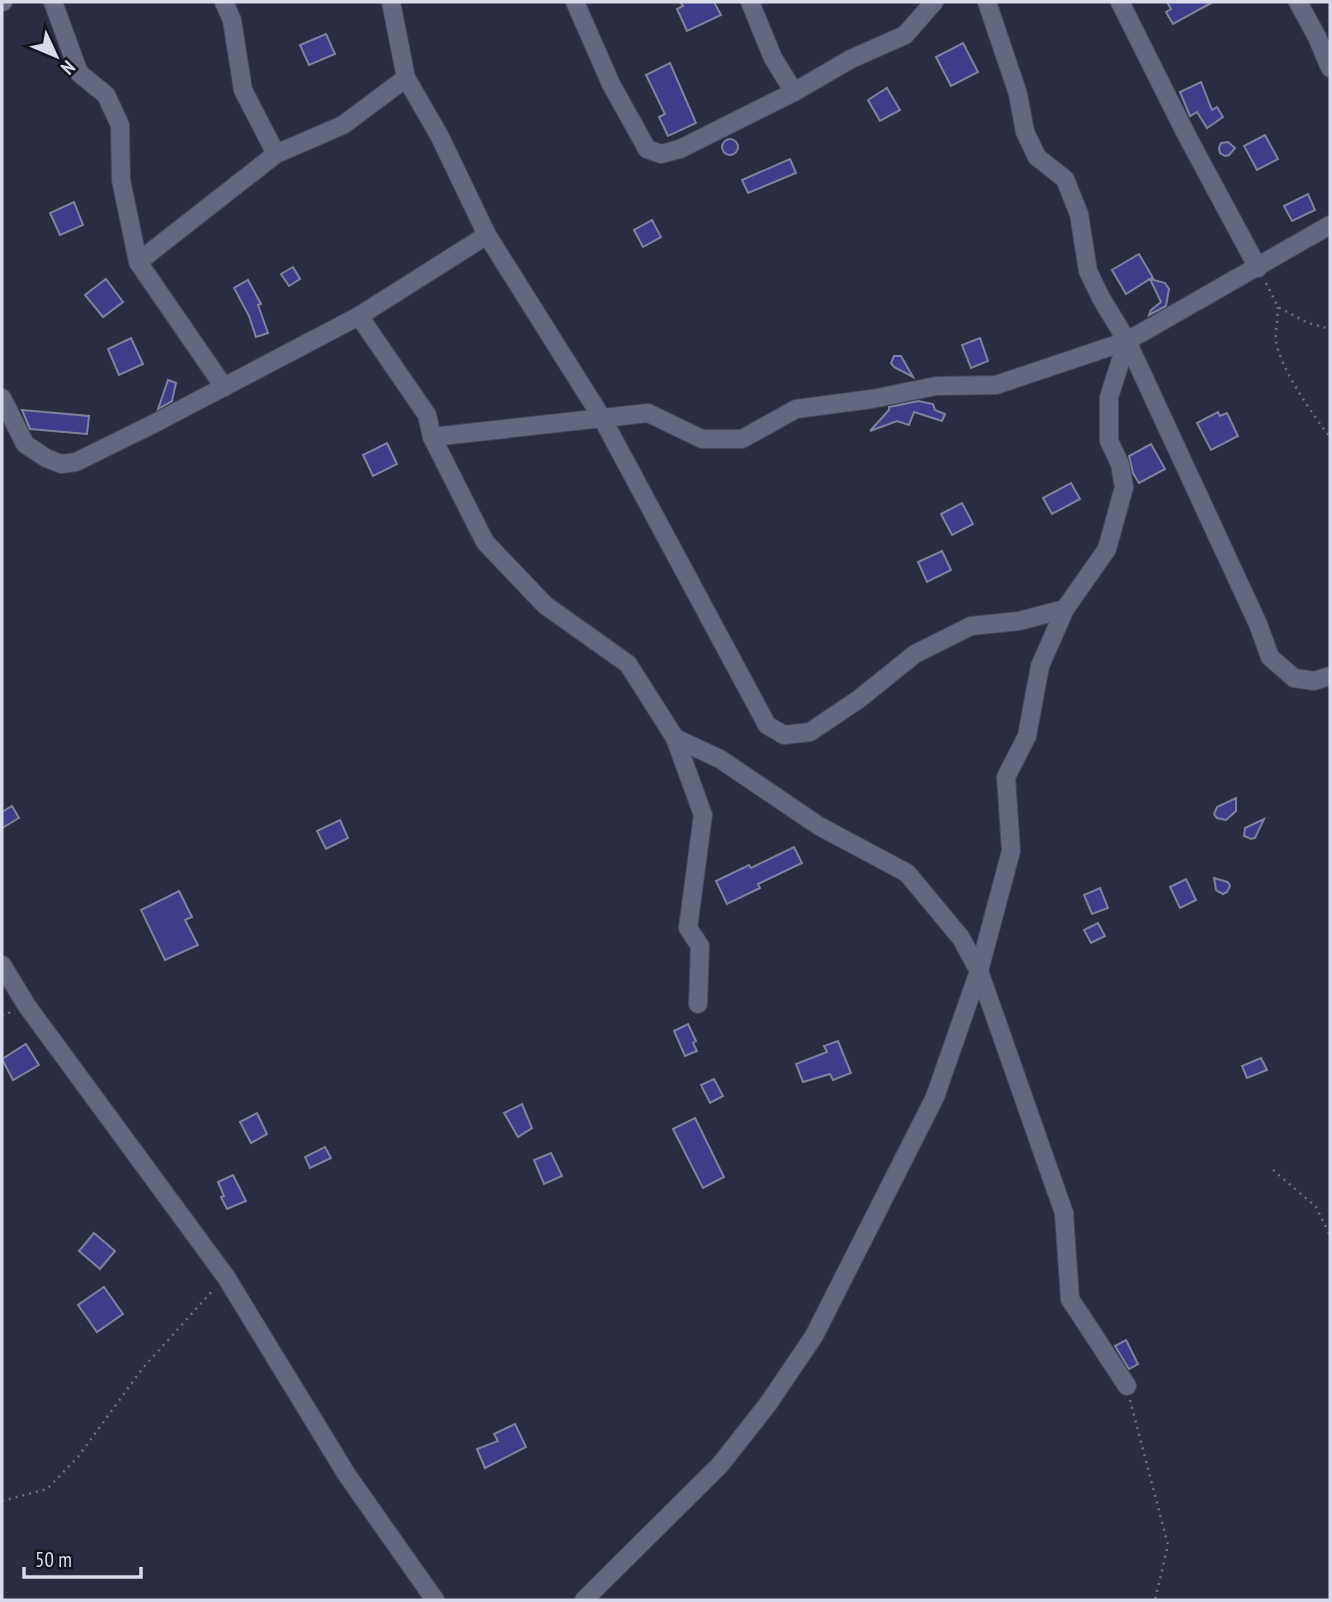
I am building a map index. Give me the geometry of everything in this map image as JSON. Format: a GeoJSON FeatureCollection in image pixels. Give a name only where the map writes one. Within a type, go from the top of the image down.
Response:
{"type":"FeatureCollection","features":[{"type":"Feature","properties":{"kind":"street"},"geometry":{"type":"LineString","coordinates":[[53,2],[79,73],[106,95],[120,125],[121,180],[138,262],[224,387]]}},
{"type":"Feature","properties":{"kind":"street"},"geometry":{"type":"LineString","coordinates":[[224,2],[232,20],[243,90],[276,153]]}},
{"type":"Feature","properties":{"kind":"street"},"geometry":{"type":"LineString","coordinates":[[391,2],[405,78],[439,135],[487,236],[602,418],[767,725],[784,734],[810,732],[859,699],[915,654],[971,626],[1019,621],[1065,609]]}},
{"type":"Feature","properties":{"kind":"street"},"geometry":{"type":"LineString","coordinates":[[575,2],[611,84],[647,149],[661,154],[680,149],[793,92],[851,59],[905,34],[934,2]]}},
{"type":"Feature","properties":{"kind":"street"},"geometry":{"type":"LineString","coordinates":[[750,2],[772,58],[793,92]]}},
{"type":"Feature","properties":{"kind":"street"},"geometry":{"type":"LineString","coordinates":[[987,2],[1018,94],[1025,132],[1037,157],[1065,179],[1079,214],[1088,271],[1127,341],[1258,624],[1270,657],[1294,678],[1314,681],[1330,676]]}},
{"type":"Feature","properties":{"kind":"street"},"geometry":{"type":"LineString","coordinates":[[1120,2],[1186,134],[1258,268]]}},
{"type":"Feature","properties":{"kind":"street"},"geometry":{"type":"LineString","coordinates":[[1298,2],[1330,68]]}},
{"type":"Feature","properties":{"kind":"street"},"geometry":{"type":"LineString","coordinates":[[138,262],[276,153],[343,125],[405,78]]}},
{"type":"Feature","properties":{"kind":"street"},"geometry":{"type":"LineString","coordinates":[[432,437],[648,413],[702,439],[742,439],[796,409],[872,399],[936,386],[996,385],[1127,341],[1330,225]]}},
{"type":"Feature","properties":{"kind":"street"},"geometry":{"type":"LineString","coordinates":[[2,398],[25,443],[46,458],[61,464],[76,462],[359,316],[487,236]]}},
{"type":"Feature","properties":{"kind":"street"},"geometry":{"type":"LineString","coordinates":[[359,316],[427,415],[432,437],[485,542],[545,605],[628,664],[675,738],[704,815],[688,928],[700,946],[698,1004]]}},
{"type":"Feature","properties":{"kind":"street"},"geometry":{"type":"LineString","coordinates":[[584,1600],[720,1465],[768,1404],[814,1336],[935,1097],[979,971],[1011,851],[1006,777],[1027,736],[1040,666],[1065,609],[1107,549],[1124,487],[1120,464],[1109,441],[1109,397],[1127,341]]}},
{"type":"Feature","properties":{"kind":"street"},"geometry":{"type":"LineString","coordinates":[[675,738],[720,759],[819,826],[907,873],[961,937],[979,971],[1064,1213],[1070,1299],[1126,1386]]}},
{"type":"Feature","properties":{"kind":"street"},"geometry":{"type":"LineString","coordinates":[[2,965],[27,1006],[226,1277],[347,1475],[435,1600]]}},
{"type":"Feature","properties":{"kind":"path"},"geometry":{"type":"LineString","coordinates":[[1258,268],[1278,307],[1276,342],[1285,367],[1316,420],[1330,438]]}},
{"type":"Feature","properties":{"kind":"path"},"geometry":{"type":"LineString","coordinates":[[1278,307],[1308,323],[1330,329]]}},
{"type":"Feature","properties":{"kind":"path"},"geometry":{"type":"LineString","coordinates":[[1273,1170],[1316,1207],[1330,1236]]}},
{"type":"Feature","properties":{"kind":"path"},"geometry":{"type":"LineString","coordinates":[[2,1501],[47,1489],[78,1457],[142,1369],[226,1277]]}},
{"type":"Feature","properties":{"kind":"path"},"geometry":{"type":"LineString","coordinates":[[1126,1386],[1168,1545],[1155,1600]]}},
{"type":"Feature","properties":{"kind":"building"},"geometry":{"type":"Polygon","coordinates":[[[680,2],[714,2],[721,15],[687,31],[677,9],[683,6],[680,2]]]}},
{"type":"Feature","properties":{"kind":"building"},"geometry":{"type":"Polygon","coordinates":[[[1167,2],[1213,2],[1173,24],[1166,12],[1171,9],[1167,2]]]}},
{"type":"Feature","properties":{"kind":"building"},"geometry":{"type":"Polygon","coordinates":[[[326,34],[335,54],[309,65],[300,45],[326,34]]]}},
{"type":"Feature","properties":{"kind":"building"},"geometry":{"type":"Polygon","coordinates":[[[963,43],[978,72],[951,86],[936,57],[963,43]]]}},
{"type":"Feature","properties":{"kind":"building"},"geometry":{"type":"Polygon","coordinates":[[[670,63],[696,123],[668,136],[659,117],[665,114],[646,75],[670,63]]]}},
{"type":"Feature","properties":{"kind":"building"},"geometry":{"type":"Polygon","coordinates":[[[1201,82],[1212,110],[1217,107],[1223,117],[1207,128],[1197,112],[1190,116],[1180,92],[1201,82]]]}},
{"type":"Feature","properties":{"kind":"building"},"geometry":{"type":"Polygon","coordinates":[[[887,88],[900,110],[880,121],[868,100],[887,88]]]}},
{"type":"Feature","properties":{"kind":"building"},"geometry":{"type":"Polygon","coordinates":[[[1265,135],[1278,159],[1257,170],[1244,146],[1265,135]]]}},
{"type":"Feature","properties":{"kind":"building"},"geometry":{"type":"Polygon","coordinates":[[[730,139],[736,141],[736,153],[730,155],[724,153],[722,147],[724,141],[730,139]]]}},
{"type":"Feature","properties":{"kind":"building"},"geometry":{"type":"Polygon","coordinates":[[[1228,142],[1235,148],[1225,156],[1220,153],[1219,148],[1221,143],[1228,142]]]}},
{"type":"Feature","properties":{"kind":"building"},"geometry":{"type":"Polygon","coordinates":[[[790,159],[796,173],[748,193],[742,180],[790,159]]]}},
{"type":"Feature","properties":{"kind":"building"},"geometry":{"type":"Polygon","coordinates":[[[1308,194],[1315,210],[1292,221],[1284,206],[1308,194]]]}},
{"type":"Feature","properties":{"kind":"building"},"geometry":{"type":"Polygon","coordinates":[[[74,202],[83,225],[60,235],[50,213],[74,202]]]}},
{"type":"Feature","properties":{"kind":"building"},"geometry":{"type":"Polygon","coordinates":[[[652,220],[661,237],[643,247],[634,230],[652,220]]]}},
{"type":"Feature","properties":{"kind":"building"},"geometry":{"type":"Polygon","coordinates":[[[1139,254],[1153,278],[1126,294],[1112,270],[1139,254]]]}},
{"type":"Feature","properties":{"kind":"building"},"geometry":{"type":"Polygon","coordinates":[[[293,267],[300,279],[289,286],[281,274],[293,267]]]}},
{"type":"Feature","properties":{"kind":"building"},"geometry":{"type":"Polygon","coordinates":[[[106,279],[123,302],[103,317],[85,295],[106,279]]]}},
{"type":"Feature","properties":{"kind":"building"},"geometry":{"type":"Polygon","coordinates":[[[1150,279],[1165,283],[1169,289],[1166,306],[1149,315],[1161,302],[1150,279]]]}},
{"type":"Feature","properties":{"kind":"building"},"geometry":{"type":"Polygon","coordinates":[[[248,280],[261,304],[258,305],[268,333],[256,337],[249,316],[234,288],[248,280]]]}},
{"type":"Feature","properties":{"kind":"building"},"geometry":{"type":"Polygon","coordinates":[[[131,338],[143,364],[119,375],[108,349],[131,338]]]}},
{"type":"Feature","properties":{"kind":"building"},"geometry":{"type":"Polygon","coordinates":[[[980,338],[988,361],[971,368],[962,345],[980,338]]]}},
{"type":"Feature","properties":{"kind":"building"},"geometry":{"type":"Polygon","coordinates":[[[894,356],[901,356],[913,377],[894,367],[891,363],[894,356]]]}},
{"type":"Feature","properties":{"kind":"building"},"geometry":{"type":"Polygon","coordinates":[[[168,380],[176,383],[172,401],[158,409],[168,380]]]}},
{"type":"Feature","properties":{"kind":"building"},"geometry":{"type":"Polygon","coordinates":[[[918,401],[933,404],[935,410],[945,414],[942,421],[914,412],[909,425],[897,421],[870,431],[889,407],[918,401]]]}},
{"type":"Feature","properties":{"kind":"building"},"geometry":{"type":"Polygon","coordinates":[[[22,410],[89,416],[87,434],[30,429],[22,410]]]}},
{"type":"Feature","properties":{"kind":"building"},"geometry":{"type":"Polygon","coordinates":[[[1218,412],[1220,416],[1227,413],[1238,436],[1211,450],[1197,423],[1218,412]]]}},
{"type":"Feature","properties":{"kind":"building"},"geometry":{"type":"Polygon","coordinates":[[[387,443],[397,464],[373,476],[363,455],[387,443]]]}},
{"type":"Feature","properties":{"kind":"building"},"geometry":{"type":"Polygon","coordinates":[[[1151,444],[1165,469],[1139,483],[1133,473],[1129,456],[1151,444]]]}},
{"type":"Feature","properties":{"kind":"building"},"geometry":{"type":"Polygon","coordinates":[[[1071,483],[1080,499],[1052,514],[1043,498],[1071,483]]]}},
{"type":"Feature","properties":{"kind":"building"},"geometry":{"type":"Polygon","coordinates":[[[962,503],[973,524],[952,535],[941,514],[962,503]]]}},
{"type":"Feature","properties":{"kind":"building"},"geometry":{"type":"Polygon","coordinates":[[[942,551],[951,570],[927,582],[918,562],[942,551]]]}},
{"type":"Feature","properties":{"kind":"building"},"geometry":{"type":"Polygon","coordinates":[[[1236,798],[1236,811],[1226,820],[1217,818],[1214,814],[1217,807],[1236,798]]]}},
{"type":"Feature","properties":{"kind":"building"},"geometry":{"type":"Polygon","coordinates":[[[12,806],[19,818],[2,828],[2,812],[12,806]]]}},
{"type":"Feature","properties":{"kind":"building"},"geometry":{"type":"Polygon","coordinates":[[[1264,819],[1255,838],[1244,836],[1245,828],[1264,819]]]}},
{"type":"Feature","properties":{"kind":"building"},"geometry":{"type":"Polygon","coordinates":[[[340,820],[348,838],[326,849],[317,831],[340,820]]]}},
{"type":"Feature","properties":{"kind":"building"},"geometry":{"type":"Polygon","coordinates":[[[794,847],[802,863],[758,884],[760,888],[727,904],[716,881],[794,847]]]}},
{"type":"Feature","properties":{"kind":"building"},"geometry":{"type":"Polygon","coordinates":[[[1214,878],[1228,882],[1230,886],[1227,892],[1223,894],[1216,890],[1214,878]]]}},
{"type":"Feature","properties":{"kind":"building"},"geometry":{"type":"Polygon","coordinates":[[[1186,879],[1196,900],[1180,908],[1170,887],[1186,879]]]}},
{"type":"Feature","properties":{"kind":"building"},"geometry":{"type":"Polygon","coordinates":[[[1100,888],[1108,908],[1092,914],[1084,895],[1100,888]]]}},
{"type":"Feature","properties":{"kind":"building"},"geometry":{"type":"Polygon","coordinates":[[[179,891],[192,917],[185,920],[198,945],[165,960],[141,910],[179,891]]]}},
{"type":"Feature","properties":{"kind":"building"},"geometry":{"type":"Polygon","coordinates":[[[1098,923],[1105,936],[1091,943],[1084,930],[1098,923]]]}},
{"type":"Feature","properties":{"kind":"building"},"geometry":{"type":"Polygon","coordinates":[[[688,1024],[696,1041],[693,1043],[697,1051],[685,1056],[674,1031],[688,1024]]]}},
{"type":"Feature","properties":{"kind":"building"},"geometry":{"type":"Polygon","coordinates":[[[838,1041],[851,1073],[833,1080],[830,1074],[803,1082],[796,1064],[827,1052],[824,1046],[838,1041]]]}},
{"type":"Feature","properties":{"kind":"building"},"geometry":{"type":"Polygon","coordinates":[[[26,1044],[39,1065],[13,1080],[2,1059],[26,1044]]]}},
{"type":"Feature","properties":{"kind":"building"},"geometry":{"type":"Polygon","coordinates":[[[1261,1058],[1267,1070],[1247,1078],[1242,1066],[1261,1058]]]}},
{"type":"Feature","properties":{"kind":"building"},"geometry":{"type":"Polygon","coordinates":[[[714,1079],[723,1096],[710,1103],[701,1085],[714,1079]]]}},
{"type":"Feature","properties":{"kind":"building"},"geometry":{"type":"Polygon","coordinates":[[[522,1104],[532,1128],[518,1137],[504,1113],[522,1104]]]}},
{"type":"Feature","properties":{"kind":"building"},"geometry":{"type":"Polygon","coordinates":[[[257,1113],[267,1134],[251,1143],[240,1122],[257,1113]]]}},
{"type":"Feature","properties":{"kind":"building"},"geometry":{"type":"Polygon","coordinates":[[[695,1118],[724,1177],[703,1188],[673,1129],[695,1118]]]}},
{"type":"Feature","properties":{"kind":"building"},"geometry":{"type":"Polygon","coordinates":[[[325,1147],[331,1158],[310,1168],[305,1157],[325,1147]]]}},
{"type":"Feature","properties":{"kind":"building"},"geometry":{"type":"Polygon","coordinates":[[[551,1153],[562,1176],[544,1184],[534,1160],[551,1153]]]}},
{"type":"Feature","properties":{"kind":"building"},"geometry":{"type":"Polygon","coordinates":[[[233,1175],[246,1201],[227,1209],[218,1182],[233,1175]]]}},
{"type":"Feature","properties":{"kind":"building"},"geometry":{"type":"Polygon","coordinates":[[[94,1233],[115,1251],[100,1269],[79,1251],[94,1233]]]}},
{"type":"Feature","properties":{"kind":"building"},"geometry":{"type":"Polygon","coordinates":[[[104,1287],[123,1314],[97,1332],[78,1305],[104,1287]]]}},
{"type":"Feature","properties":{"kind":"building"},"geometry":{"type":"Polygon","coordinates":[[[1126,1340],[1138,1364],[1129,1369],[1115,1346],[1126,1340]]]}},
{"type":"Feature","properties":{"kind":"building"},"geometry":{"type":"Polygon","coordinates":[[[515,1424],[526,1447],[485,1468],[477,1449],[498,1441],[494,1434],[515,1424]]]}}]}
